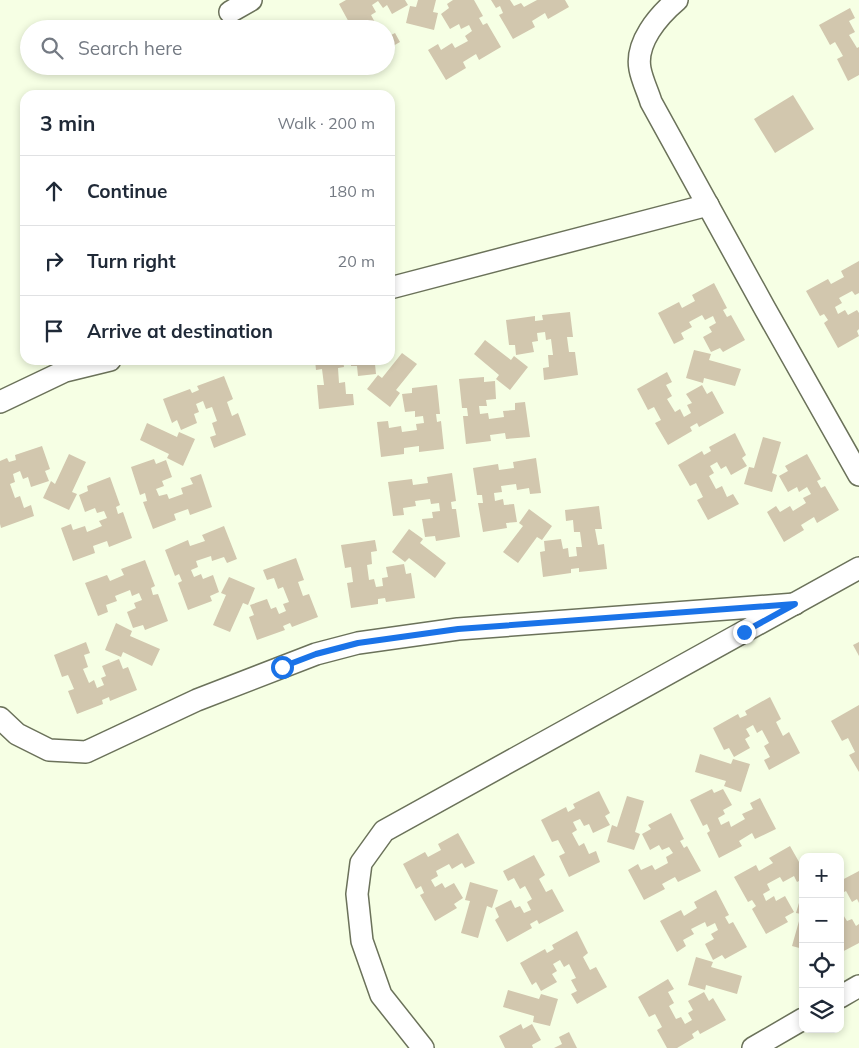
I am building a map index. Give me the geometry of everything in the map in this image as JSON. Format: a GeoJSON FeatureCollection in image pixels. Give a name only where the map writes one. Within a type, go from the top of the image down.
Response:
{"type":"FeatureCollection","features":[{"type":"Feature","properties":{"kind":"street"},"geometry":{"type":"LineString","coordinates":[[230,12],[252,0]]}},
{"type":"Feature","properties":{"kind":"street"},"geometry":{"type":"LineString","coordinates":[[677,0],[666,10],[643,41],[639,68],[651,102],[859,475]]}},
{"type":"Feature","properties":{"kind":"street"},"geometry":{"type":"LineString","coordinates":[[395,287],[708,206]]}},
{"type":"Feature","properties":{"kind":"street"},"geometry":{"type":"LineString","coordinates":[[0,402],[65,371],[90,365]]}},
{"type":"Feature","properties":{"kind":"street"},"geometry":{"type":"LineString","coordinates":[[424,1048],[381,995],[362,942],[357,894],[361,863],[384,830],[859,568]]}},
{"type":"Feature","properties":{"kind":"street"},"geometry":{"type":"LineString","coordinates":[[0,718],[17,734],[49,750],[86,752],[197,700],[316,654],[358,643],[458,629],[795,604]]}},
{"type":"Feature","properties":{"kind":"street"},"geometry":{"type":"LineString","coordinates":[[844,995],[859,986]]}},
{"type":"Feature","properties":{"kind":"street"},"geometry":{"type":"LineString","coordinates":[[753,1048],[799,1021]]}},
{"type":"Feature","properties":{"kind":"building"},"geometry":{"type":"Polygon","coordinates":[[[346,0],[405,0],[408,5],[392,14],[387,5],[383,8],[378,1],[372,5],[376,12],[371,15],[374,20],[348,20],[339,4],[346,0]]]}},
{"type":"Feature","properties":{"kind":"building"},"geometry":{"type":"Polygon","coordinates":[[[418,0],[436,0],[433,12],[438,13],[434,30],[406,23],[410,6],[416,7],[418,0]]]}},
{"type":"Feature","properties":{"kind":"building"},"geometry":{"type":"Polygon","coordinates":[[[453,0],[474,0],[483,16],[479,18],[483,25],[487,23],[501,47],[479,60],[476,54],[463,62],[466,68],[446,80],[428,50],[438,44],[441,50],[452,43],[455,48],[468,41],[465,36],[472,31],[469,25],[461,29],[459,24],[450,29],[441,14],[449,8],[447,4],[453,0]]]}},
{"type":"Feature","properties":{"kind":"building"},"geometry":{"type":"Polygon","coordinates":[[[491,0],[510,0],[514,6],[521,3],[524,7],[537,0],[565,0],[569,7],[548,19],[545,13],[532,21],[535,27],[513,39],[499,15],[503,13],[500,6],[496,8],[491,0]]]}},
{"type":"Feature","properties":{"kind":"building"},"geometry":{"type":"Polygon","coordinates":[[[850,8],[855,18],[849,21],[855,32],[849,35],[857,48],[859,47],[859,75],[848,81],[837,59],[843,56],[835,42],[830,45],[819,25],[850,8]]]}},
{"type":"Feature","properties":{"kind":"building"},"geometry":{"type":"Polygon","coordinates":[[[395,33],[400,42],[395,45],[395,33]]]}},
{"type":"Feature","properties":{"kind":"building"},"geometry":{"type":"Polygon","coordinates":[[[793,95],[814,129],[775,153],[754,119],[793,95]]]}},
{"type":"Feature","properties":{"kind":"building"},"geometry":{"type":"Polygon","coordinates":[[[859,261],[859,293],[855,295],[852,291],[839,298],[842,303],[835,307],[838,314],[845,310],[848,315],[857,310],[859,313],[859,329],[857,331],[859,336],[838,348],[824,323],[828,320],[824,314],[820,316],[806,291],[828,279],[831,284],[844,277],[841,271],[859,261]]]}},
{"type":"Feature","properties":{"kind":"building"},"geometry":{"type":"Polygon","coordinates":[[[714,283],[727,308],[723,310],[727,317],[731,315],[745,340],[723,352],[720,348],[711,352],[703,337],[712,332],[709,327],[716,323],[713,316],[705,320],[702,315],[689,322],[692,327],[681,333],[684,339],[674,344],[658,313],[679,302],[682,308],[695,301],[692,295],[714,283]]]}},
{"type":"Feature","properties":{"kind":"building"},"geometry":{"type":"Polygon","coordinates":[[[570,312],[573,337],[567,337],[569,352],[575,352],[578,375],[544,380],[543,368],[549,367],[548,355],[553,355],[551,339],[546,340],[545,332],[537,333],[538,341],[532,342],[534,352],[516,355],[515,345],[509,345],[506,320],[535,316],[535,321],[543,320],[542,315],[570,312]]]}},
{"type":"Feature","properties":{"kind":"building"},"geometry":{"type":"Polygon","coordinates":[[[485,340],[511,360],[514,356],[528,367],[510,390],[496,379],[499,375],[474,354],[485,340]]]}},
{"type":"Feature","properties":{"kind":"building"},"geometry":{"type":"Polygon","coordinates":[[[694,350],[711,354],[709,360],[741,369],[735,386],[704,378],[703,383],[686,378],[694,350]]]}},
{"type":"Feature","properties":{"kind":"building"},"geometry":{"type":"Polygon","coordinates":[[[402,353],[417,364],[396,390],[400,393],[390,407],[367,389],[378,375],[382,378],[392,365],[395,365],[395,362],[402,353]]]}},
{"type":"Feature","properties":{"kind":"building"},"geometry":{"type":"Polygon","coordinates":[[[316,365],[344,365],[344,367],[338,368],[339,383],[345,382],[346,394],[353,394],[354,405],[319,409],[317,385],[324,385],[322,369],[316,370],[316,365]]]}},
{"type":"Feature","properties":{"kind":"building"},"geometry":{"type":"Polygon","coordinates":[[[375,365],[376,374],[358,376],[357,366],[351,366],[375,365]]]}},
{"type":"Feature","properties":{"kind":"building"},"geometry":{"type":"Polygon","coordinates":[[[667,372],[672,382],[666,385],[672,396],[667,399],[675,412],[680,409],[684,417],[691,413],[687,405],[692,403],[686,394],[702,385],[707,394],[712,391],[724,413],[699,427],[697,423],[690,427],[692,431],[668,445],[655,423],[661,420],[654,407],[648,410],[637,389],[667,372]]]}},
{"type":"Feature","properties":{"kind":"building"},"geometry":{"type":"Polygon","coordinates":[[[224,376],[233,399],[227,402],[232,416],[238,413],[246,435],[214,448],[210,437],[216,435],[212,423],[217,421],[212,407],[206,409],[203,401],[196,404],[199,412],[194,414],[197,423],[181,430],[177,420],[172,423],[163,399],[190,389],[192,393],[199,390],[197,386],[224,376]]]}},
{"type":"Feature","properties":{"kind":"building"},"geometry":{"type":"Polygon","coordinates":[[[484,377],[484,382],[495,381],[496,399],[486,400],[487,406],[479,406],[480,414],[488,413],[489,419],[504,417],[503,411],[515,410],[515,403],[525,402],[530,437],[506,439],[505,433],[490,435],[491,441],[466,444],[463,416],[468,416],[467,408],[462,408],[459,379],[484,377]]]}},
{"type":"Feature","properties":{"kind":"building"},"geometry":{"type":"Polygon","coordinates":[[[437,385],[440,414],[436,414],[437,422],[441,421],[444,449],[419,452],[419,446],[404,448],[404,454],[381,457],[377,422],[388,421],[389,428],[401,426],[402,432],[417,430],[416,424],[424,423],[423,416],[415,417],[415,411],[405,412],[402,394],[412,393],[412,388],[437,385]]]}},
{"type":"Feature","properties":{"kind":"building"},"geometry":{"type":"Polygon","coordinates":[[[147,423],[177,437],[179,432],[195,439],[183,466],[167,458],[169,454],[140,440],[147,423]]]}},
{"type":"Feature","properties":{"kind":"building"},"geometry":{"type":"Polygon","coordinates":[[[735,433],[746,455],[742,458],[747,466],[731,475],[726,466],[721,469],[717,462],[710,466],[714,473],[709,476],[716,489],[722,486],[727,497],[733,494],[739,504],[708,520],[697,500],[703,497],[696,483],[690,486],[678,465],[702,451],[704,455],[711,451],[709,447],[735,433]]]}},
{"type":"Feature","properties":{"kind":"building"},"geometry":{"type":"Polygon","coordinates":[[[763,437],[781,442],[772,473],[777,475],[772,492],[744,484],[749,467],[754,468],[763,437]]]}},
{"type":"Feature","properties":{"kind":"building"},"geometry":{"type":"Polygon","coordinates":[[[42,446],[50,469],[45,471],[49,481],[31,487],[28,477],[23,479],[20,471],[13,474],[15,482],[10,484],[15,498],[20,496],[24,508],[31,505],[34,516],[1,528],[0,461],[7,458],[9,462],[16,460],[15,455],[42,446]]]}},
{"type":"Feature","properties":{"kind":"building"},"geometry":{"type":"Polygon","coordinates":[[[69,454],[86,462],[72,492],[77,494],[69,510],[43,498],[51,481],[55,484],[69,454]]]}},
{"type":"Feature","properties":{"kind":"building"},"geometry":{"type":"Polygon","coordinates":[[[807,454],[821,479],[817,481],[821,488],[825,486],[839,510],[817,523],[814,517],[801,525],[804,530],[784,542],[767,512],[776,506],[780,512],[790,506],[793,511],[806,503],[803,498],[811,494],[807,487],[799,492],[797,487],[788,492],[779,476],[788,471],[785,466],[807,454]]]}},
{"type":"Feature","properties":{"kind":"building"},"geometry":{"type":"Polygon","coordinates":[[[536,458],[541,493],[530,494],[529,488],[517,490],[516,484],[501,486],[502,492],[494,493],[495,501],[503,499],[504,505],[514,504],[517,522],[506,523],[507,528],[483,532],[478,503],[483,503],[482,495],[477,495],[473,468],[498,464],[499,470],[514,468],[513,462],[536,458]]]}},
{"type":"Feature","properties":{"kind":"building"},"geometry":{"type":"Polygon","coordinates":[[[154,459],[156,464],[166,460],[172,477],[162,481],[164,486],[156,489],[159,496],[167,494],[169,499],[183,494],[181,488],[193,484],[190,478],[201,474],[212,507],[190,515],[188,509],[174,514],[176,520],[153,529],[143,502],[147,501],[145,493],[140,495],[131,467],[154,459]]]}},
{"type":"Feature","properties":{"kind":"building"},"geometry":{"type":"Polygon","coordinates":[[[452,473],[456,501],[451,502],[452,509],[456,509],[460,537],[436,541],[435,536],[425,537],[422,519],[433,518],[432,512],[440,511],[439,503],[431,504],[430,499],[415,501],[416,506],[403,508],[404,515],[393,516],[388,482],[412,479],[413,485],[428,483],[427,477],[452,473]]]}},
{"type":"Feature","properties":{"kind":"building"},"geometry":{"type":"Polygon","coordinates":[[[110,477],[120,505],[116,507],[118,514],[123,512],[132,538],[109,547],[107,541],[93,546],[95,553],[73,561],[61,528],[71,524],[73,530],[85,526],[87,532],[102,526],[99,521],[107,518],[104,511],[97,513],[95,508],[85,512],[79,495],[88,491],[87,486],[110,477]]]}},
{"type":"Feature","properties":{"kind":"building"},"geometry":{"type":"Polygon","coordinates":[[[599,506],[602,529],[595,529],[598,545],[604,544],[607,569],[579,572],[579,568],[571,569],[571,573],[543,577],[540,552],[545,551],[544,541],[561,539],[563,549],[568,548],[569,557],[577,556],[576,547],[582,547],[580,532],[574,532],[573,520],[566,521],[565,510],[599,506]]]}},
{"type":"Feature","properties":{"kind":"building"},"geometry":{"type":"Polygon","coordinates":[[[529,509],[552,526],[542,540],[537,537],[518,563],[503,552],[523,526],[519,523],[529,509]]]}},
{"type":"Feature","properties":{"kind":"building"},"geometry":{"type":"Polygon","coordinates":[[[224,526],[237,559],[227,563],[224,557],[212,561],[211,556],[196,561],[198,567],[191,570],[194,577],[201,574],[203,579],[213,575],[219,592],[210,596],[212,601],[188,610],[178,583],[182,581],[179,574],[175,576],[165,550],[188,540],[190,546],[205,541],[202,535],[224,526]]]}},
{"type":"Feature","properties":{"kind":"building"},"geometry":{"type":"Polygon","coordinates":[[[409,529],[423,539],[420,543],[446,563],[435,578],[409,558],[405,562],[392,552],[409,529]]]}},
{"type":"Feature","properties":{"kind":"building"},"geometry":{"type":"Polygon","coordinates":[[[375,540],[377,551],[371,552],[372,564],[367,565],[369,580],[374,579],[376,587],[383,586],[382,578],[388,577],[386,567],[404,564],[406,574],[411,573],[415,598],[386,602],[385,598],[378,599],[378,604],[351,608],[347,583],[353,582],[351,567],[345,568],[341,545],[375,540]]]}},
{"type":"Feature","properties":{"kind":"building"},"geometry":{"type":"Polygon","coordinates":[[[296,558],[304,580],[298,582],[303,596],[309,594],[318,617],[292,627],[290,623],[283,626],[285,630],[257,640],[249,617],[254,615],[250,605],[267,599],[271,609],[276,607],[279,614],[286,611],[283,604],[289,602],[283,587],[278,589],[274,578],[267,580],[263,570],[296,558]]]}},
{"type":"Feature","properties":{"kind":"building"},"geometry":{"type":"Polygon","coordinates":[[[145,560],[155,586],[151,588],[153,595],[158,594],[168,621],[145,630],[143,625],[133,628],[127,612],[136,608],[134,603],[142,600],[139,593],[132,596],[130,590],[115,596],[117,601],[106,605],[108,612],[98,616],[85,583],[107,575],[110,581],[124,575],[121,569],[145,560]]]}},
{"type":"Feature","properties":{"kind":"building"},"geometry":{"type":"Polygon","coordinates":[[[229,577],[255,588],[248,605],[243,603],[230,632],[213,625],[226,595],[221,593],[229,577]]]}},
{"type":"Feature","properties":{"kind":"building"},"geometry":{"type":"Polygon","coordinates":[[[116,623],[132,631],[130,636],[160,649],[152,666],[123,652],[121,657],[105,650],[116,623]]]}},
{"type":"Feature","properties":{"kind":"building"},"geometry":{"type":"Polygon","coordinates":[[[86,642],[90,653],[84,655],[88,667],[83,669],[89,683],[94,680],[97,688],[104,685],[101,678],[106,676],[102,666],[119,659],[123,669],[128,667],[137,690],[110,701],[109,697],[102,700],[103,704],[77,714],[68,691],[74,689],[68,675],[62,677],[54,655],[86,642]]]}},
{"type":"Feature","properties":{"kind":"building"},"geometry":{"type":"Polygon","coordinates":[[[859,642],[859,656],[853,645],[859,642]]]}},
{"type":"Feature","properties":{"kind":"building"},"geometry":{"type":"Polygon","coordinates":[[[770,697],[781,719],[776,722],[783,736],[789,732],[800,753],[769,770],[764,760],[770,757],[764,746],[769,743],[762,730],[757,733],[753,725],[746,729],[750,736],[745,739],[750,748],[734,757],[729,748],[724,750],[713,728],[738,714],[740,718],[747,715],[745,711],[770,697]]]}},
{"type":"Feature","properties":{"kind":"building"},"geometry":{"type":"Polygon","coordinates":[[[859,705],[859,772],[849,755],[855,752],[848,738],[842,741],[831,721],[859,705]]]}},
{"type":"Feature","properties":{"kind":"building"},"geometry":{"type":"Polygon","coordinates":[[[700,754],[731,764],[733,759],[750,764],[741,792],[724,786],[726,781],[695,772],[700,754]]]}},
{"type":"Feature","properties":{"kind":"building"},"geometry":{"type":"Polygon","coordinates":[[[712,789],[714,793],[723,789],[732,805],[723,810],[725,814],[718,818],[721,825],[729,821],[731,827],[745,819],[742,814],[753,809],[750,803],[760,798],[776,829],[755,839],[752,833],[739,841],[742,846],[719,858],[707,833],[710,831],[707,824],[703,826],[690,800],[712,789]]]}},
{"type":"Feature","properties":{"kind":"building"},"geometry":{"type":"Polygon","coordinates":[[[599,791],[610,813],[605,816],[610,825],[593,833],[589,824],[584,826],[580,819],[573,822],[577,830],[572,833],[579,846],[584,843],[589,854],[596,851],[600,862],[569,877],[559,856],[565,853],[558,840],[552,842],[541,820],[566,807],[568,812],[575,808],[573,804],[599,791]]]}},
{"type":"Feature","properties":{"kind":"building"},"geometry":{"type":"Polygon","coordinates":[[[627,796],[644,801],[635,832],[640,834],[634,850],[607,842],[612,825],[617,827],[627,796]]]}},
{"type":"Feature","properties":{"kind":"building"},"geometry":{"type":"Polygon","coordinates":[[[671,813],[684,839],[680,841],[684,848],[687,846],[701,871],[678,882],[675,877],[662,884],[665,889],[644,900],[628,870],[638,864],[641,870],[652,865],[655,870],[668,863],[666,857],[673,853],[669,847],[662,850],[659,845],[650,850],[642,834],[651,829],[648,825],[671,813]]]}},
{"type":"Feature","properties":{"kind":"building"},"geometry":{"type":"Polygon","coordinates":[[[458,833],[475,863],[465,868],[462,863],[452,869],[449,864],[436,871],[438,876],[431,880],[435,887],[442,883],[445,888],[454,883],[463,898],[454,904],[457,908],[435,921],[420,895],[424,893],[421,886],[416,889],[403,864],[425,852],[428,857],[441,850],[438,844],[458,833]]]}},
{"type":"Feature","properties":{"kind":"building"},"geometry":{"type":"Polygon","coordinates":[[[790,846],[799,862],[799,881],[797,882],[794,876],[783,882],[780,877],[767,884],[770,890],[763,894],[766,901],[774,896],[776,901],[785,896],[794,912],[785,917],[788,922],[766,934],[752,909],[756,906],[752,900],[748,902],[734,877],[756,865],[759,871],[773,863],[769,858],[790,846]]]}},
{"type":"Feature","properties":{"kind":"building"},"geometry":{"type":"Polygon","coordinates":[[[534,855],[545,875],[539,879],[546,892],[552,889],[564,911],[539,924],[537,920],[530,924],[532,928],[507,942],[495,920],[499,917],[495,908],[511,900],[515,908],[520,906],[524,913],[531,910],[527,902],[532,899],[525,886],[520,889],[514,878],[508,881],[503,871],[534,855]]]}},
{"type":"Feature","properties":{"kind":"building"},"geometry":{"type":"Polygon","coordinates":[[[859,871],[859,903],[857,899],[852,902],[846,891],[844,892],[844,879],[859,871]]]}},
{"type":"Feature","properties":{"kind":"building"},"geometry":{"type":"Polygon","coordinates":[[[470,882],[498,890],[492,908],[487,906],[478,938],[461,933],[470,901],[465,900],[470,882]]]}},
{"type":"Feature","properties":{"kind":"building"},"geometry":{"type":"Polygon","coordinates":[[[716,890],[729,915],[725,917],[729,924],[733,922],[747,947],[725,959],[722,955],[713,960],[705,944],[714,939],[711,934],[718,930],[715,923],[707,927],[705,922],[691,929],[694,934],[683,940],[686,946],[677,952],[660,921],[681,910],[684,916],[697,908],[694,902],[716,890]]]}},
{"type":"Feature","properties":{"kind":"building"},"geometry":{"type":"Polygon","coordinates":[[[799,903],[799,914],[796,913],[799,903]]]}},
{"type":"Feature","properties":{"kind":"building"},"geometry":{"type":"Polygon","coordinates":[[[844,916],[847,921],[852,919],[856,926],[859,924],[859,943],[844,951],[844,916]]]}},
{"type":"Feature","properties":{"kind":"building"},"geometry":{"type":"Polygon","coordinates":[[[799,921],[799,948],[792,946],[799,921]]]}},
{"type":"Feature","properties":{"kind":"building"},"geometry":{"type":"Polygon","coordinates":[[[577,931],[588,953],[583,957],[590,970],[596,967],[607,987],[577,1004],[571,994],[577,991],[571,980],[576,978],[569,964],[564,967],[560,960],[553,964],[557,971],[552,974],[557,982],[541,991],[536,982],[532,985],[520,963],[545,949],[547,953],[554,949],[552,945],[577,931]]]}},
{"type":"Feature","properties":{"kind":"building"},"geometry":{"type":"Polygon","coordinates":[[[696,957],[713,962],[711,967],[742,976],[737,994],[706,985],[705,990],[688,985],[696,957]]]}},
{"type":"Feature","properties":{"kind":"building"},"geometry":{"type":"Polygon","coordinates":[[[668,979],[674,989],[668,992],[674,1003],[669,1006],[676,1019],[681,1017],[685,1024],[692,1020],[688,1013],[693,1010],[688,1001],[704,992],[709,1001],[713,998],[726,1020],[700,1034],[698,1030],[692,1034],[694,1038],[677,1048],[667,1048],[657,1030],[662,1027],[655,1014],[649,1017],[638,997],[668,979]]]}},
{"type":"Feature","properties":{"kind":"building"},"geometry":{"type":"Polygon","coordinates":[[[508,990],[539,999],[541,994],[558,999],[550,1026],[533,1022],[534,1016],[503,1007],[508,990]]]}},
{"type":"Feature","properties":{"kind":"building"},"geometry":{"type":"Polygon","coordinates":[[[521,1024],[523,1029],[532,1024],[541,1040],[532,1045],[533,1048],[505,1048],[499,1036],[521,1024]]]}},
{"type":"Feature","properties":{"kind":"building"},"geometry":{"type":"Polygon","coordinates":[[[569,1032],[577,1048],[554,1048],[562,1044],[559,1037],[569,1032]]]}},
{"type":"Feature","properties":{"kind":"route"},"geometry":{"type":"LineString","coordinates":[[282,667],[316,654],[358,643],[458,629],[795,604],[744,632]]}}]}
